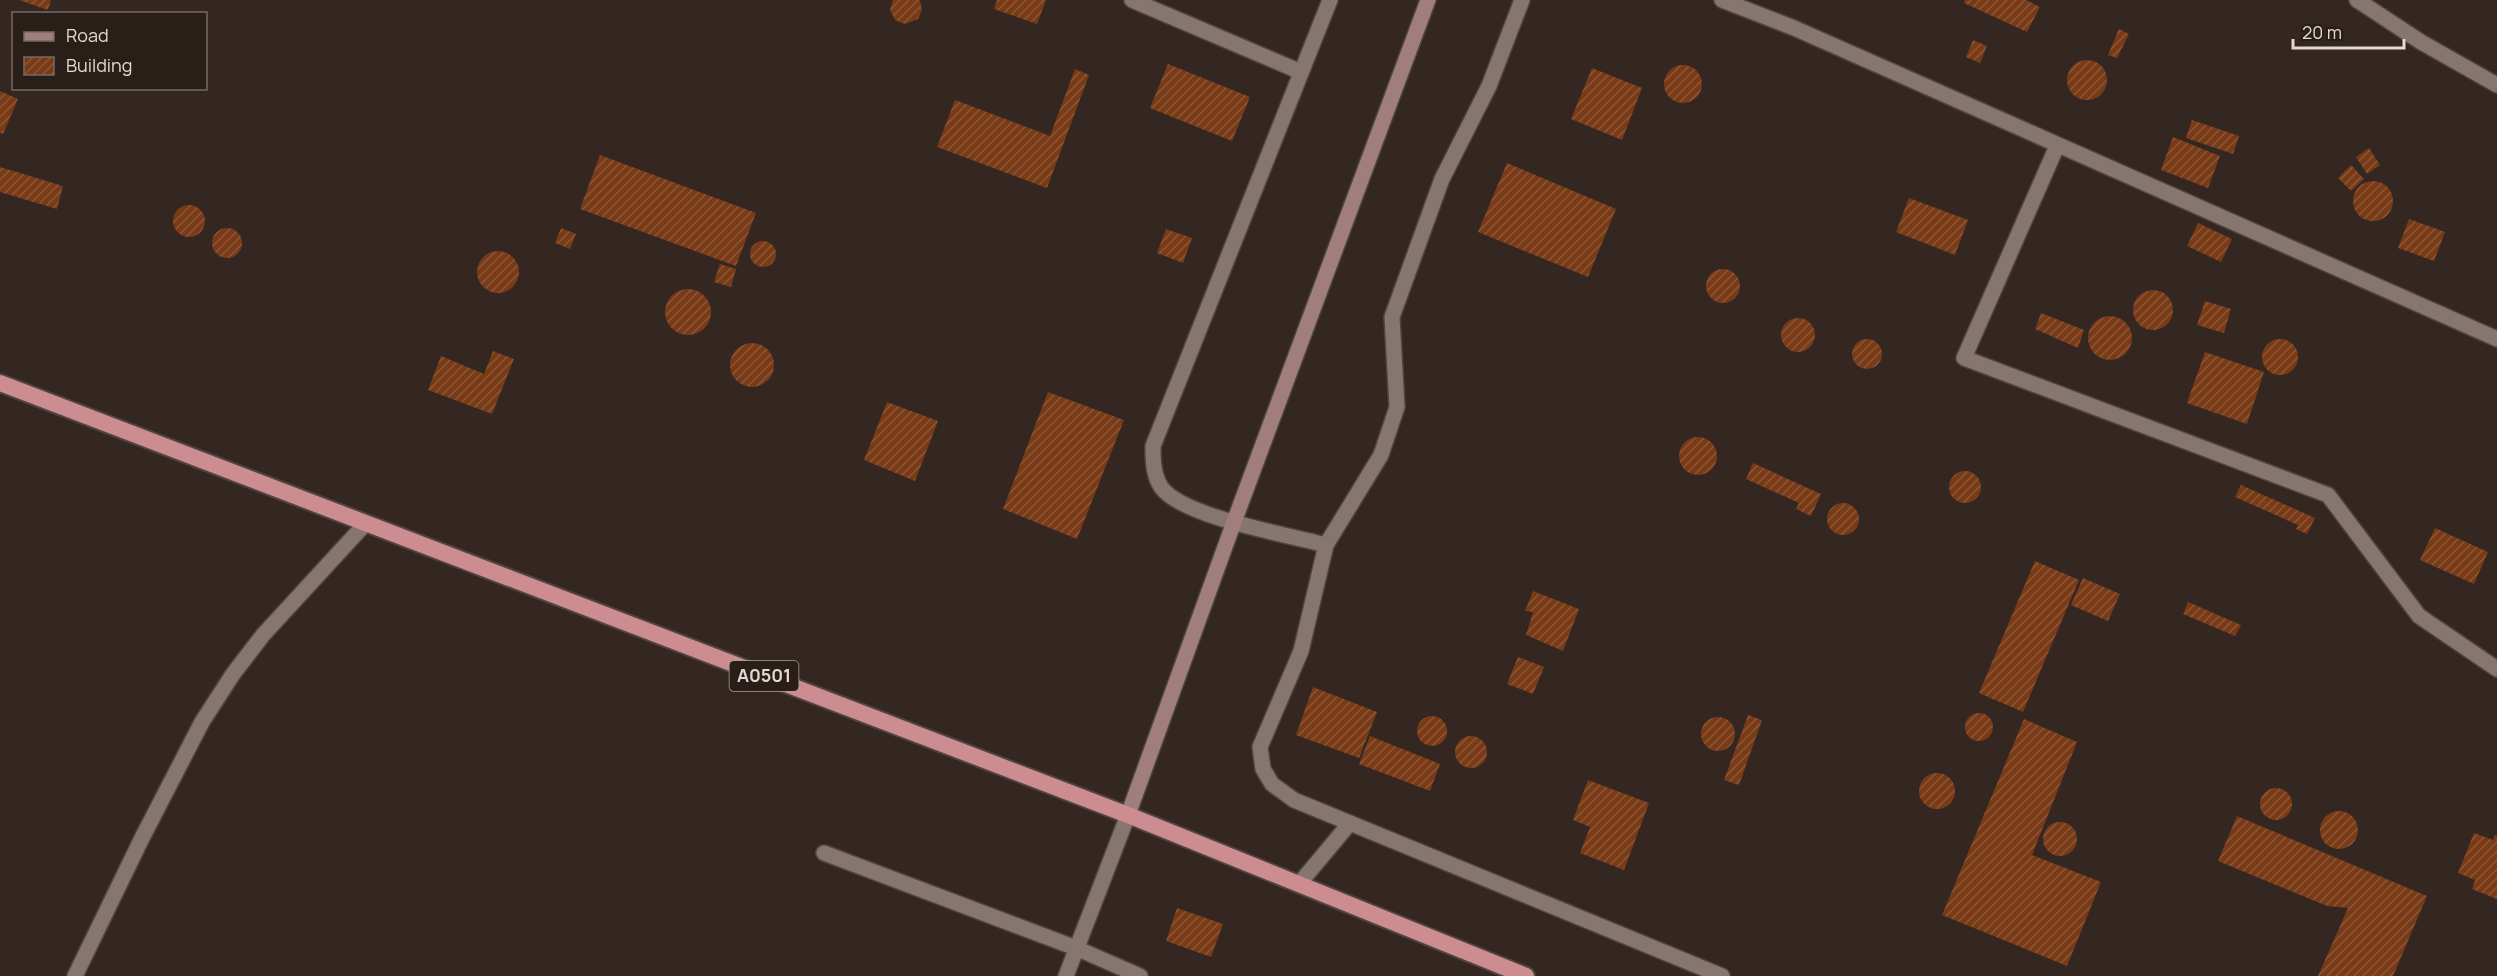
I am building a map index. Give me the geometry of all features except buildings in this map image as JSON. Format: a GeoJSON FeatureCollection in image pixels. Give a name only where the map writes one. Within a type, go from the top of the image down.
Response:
{"type":"FeatureCollection","features":[{"type":"Feature","properties":{"kind":"highway","name":"A0501"},"geometry":{"type":"LineString","coordinates":[[0,383],[1128,815],[1526,976]]}},
{"type":"Feature","properties":{"kind":"main road"},"geometry":{"type":"LineString","coordinates":[[1128,815],[1428,0]]}},
{"type":"Feature","properties":{"kind":"street"},"geometry":{"type":"LineString","coordinates":[[1132,0],[1301,72]]}},
{"type":"Feature","properties":{"kind":"street"},"geometry":{"type":"LineString","coordinates":[[1326,545],[1234,522],[1177,502],[1161,487],[1153,468],[1153,446],[1330,0]]}},
{"type":"Feature","properties":{"kind":"street"},"geometry":{"type":"LineString","coordinates":[[1522,0],[1489,86],[1442,179],[1392,317],[1397,407],[1381,454],[1326,545],[1301,651],[1260,747],[1263,769],[1272,784],[1294,800],[1722,976]]}},
{"type":"Feature","properties":{"kind":"street"},"geometry":{"type":"LineString","coordinates":[[1722,0],[1794,28],[2497,339]]}},
{"type":"Feature","properties":{"kind":"street"},"geometry":{"type":"LineString","coordinates":[[2357,0],[2421,42],[2497,86]]}},
{"type":"Feature","properties":{"kind":"street"},"geometry":{"type":"LineString","coordinates":[[2057,146],[1964,358],[2328,495],[2419,616],[2497,669]]}},
{"type":"Feature","properties":{"kind":"street"},"geometry":{"type":"LineString","coordinates":[[75,976],[202,722],[264,635],[366,522]]}},
{"type":"Feature","properties":{"kind":"street"},"geometry":{"type":"LineString","coordinates":[[1066,976],[1128,815]]}},
{"type":"Feature","properties":{"kind":"street"},"geometry":{"type":"LineString","coordinates":[[1299,884],[1350,823]]}},
{"type":"Feature","properties":{"kind":"street"},"geometry":{"type":"LineString","coordinates":[[824,853],[1077,948],[1140,976]]}}]}
